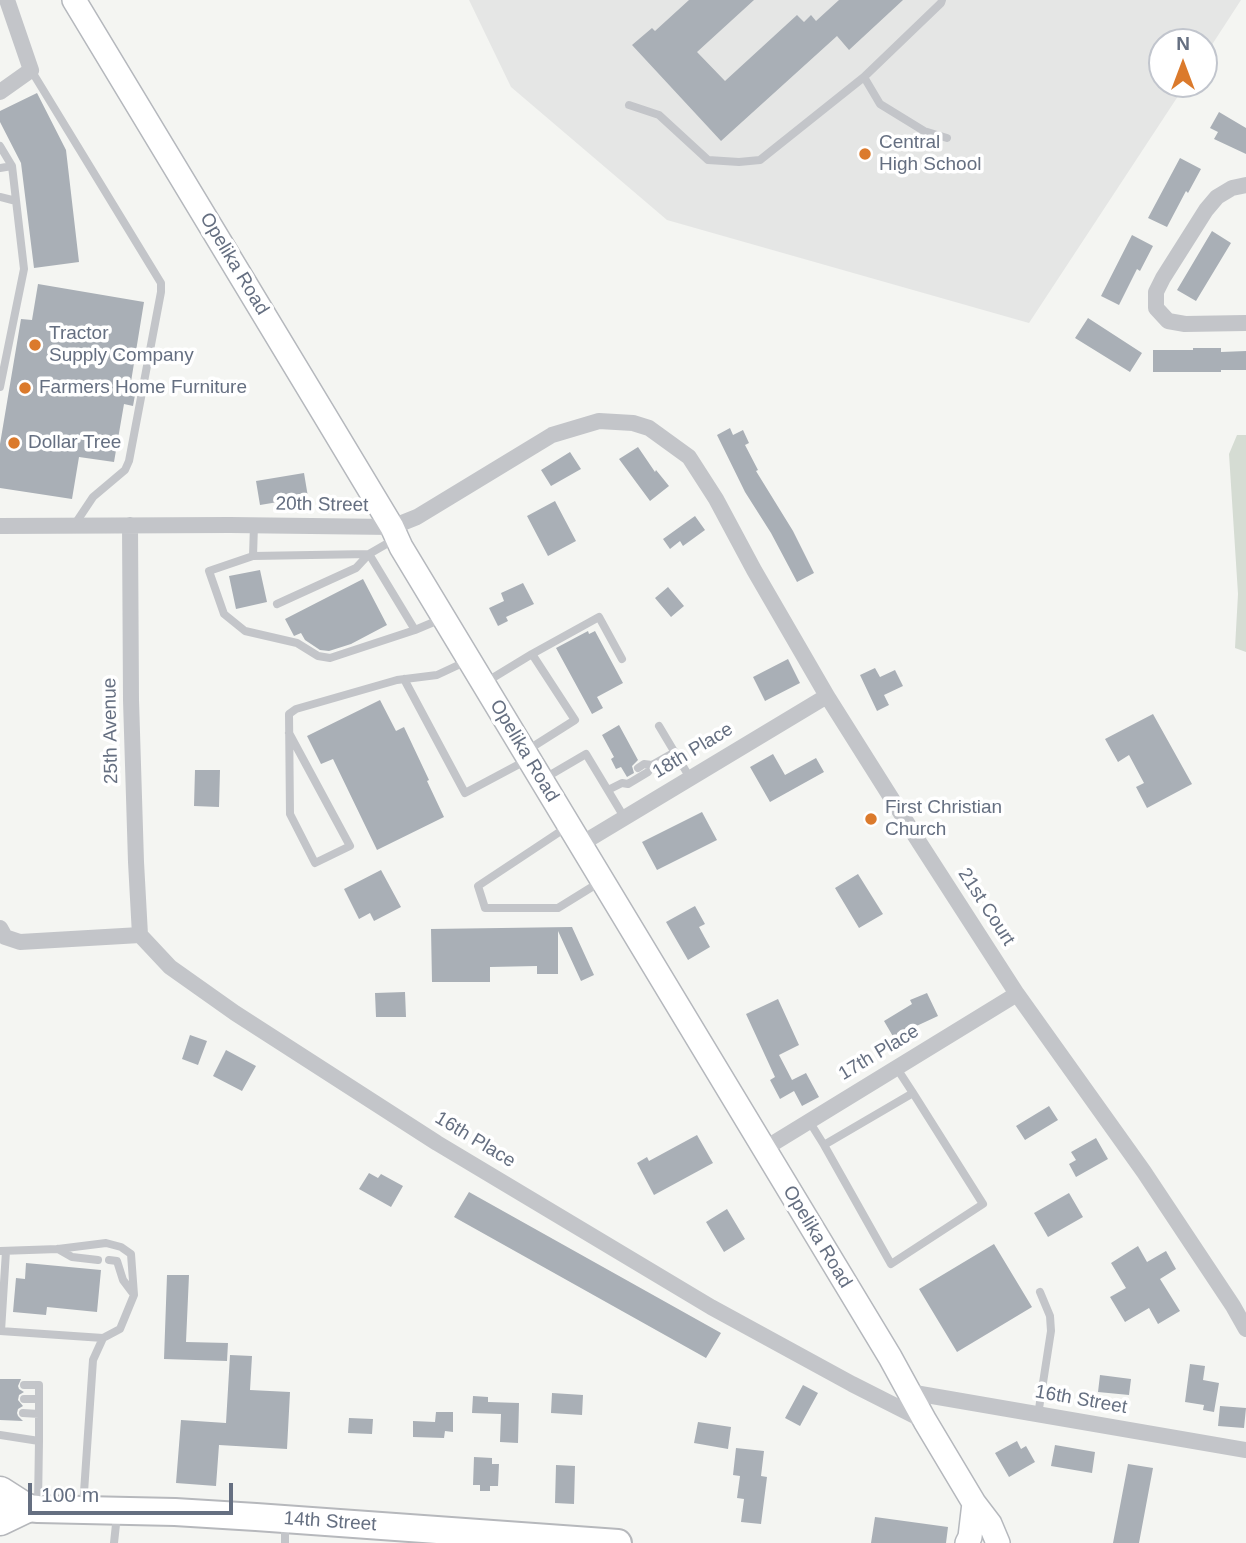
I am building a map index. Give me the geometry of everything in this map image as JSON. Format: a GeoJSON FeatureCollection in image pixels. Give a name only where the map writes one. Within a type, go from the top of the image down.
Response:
{"type":"FeatureCollection","features":[{"type":"Feature","properties":{"kind":"highway"},"geometry":{"type":"LineString","coordinates":[[0,1492],[16,1511]]}},
{"type":"Feature","properties":{"kind":"main road","name":"Opelika Road"},"geometry":{"type":"LineString","coordinates":[[74,0],[890,1357],[974,1503],[990,1524],[995,1541]]}},
{"type":"Feature","properties":{"kind":"main road"},"geometry":{"type":"LineString","coordinates":[[967,1543],[974,1503]]}},
{"type":"Feature","properties":{"kind":"main road","name":"14th Street"},"geometry":{"type":"LineString","coordinates":[[16,1511],[117,1511],[285,1531],[341,1528],[618,1543]]}},
{"type":"Feature","properties":{"kind":"street"},"geometry":{"type":"LineString","coordinates":[[1,89],[31,70],[7,0]]}},
{"type":"Feature","properties":{"kind":"street"},"geometry":{"type":"LineString","coordinates":[[1246,185],[1232,188],[1217,197],[1206,210],[1156,292],[1156,308],[1168,321],[1185,324],[1246,323]]}},
{"type":"Feature","properties":{"kind":"street","name":"20th Street"},"geometry":{"type":"LineString","coordinates":[[0,526],[254,525],[394,533],[552,435],[599,421],[617,421]]}},
{"type":"Feature","properties":{"kind":"street","name":"21st Court"},"geometry":{"type":"LineString","coordinates":[[617,421],[649,428],[689,457],[716,499],[827,696],[919,842],[1017,994],[1151,1184],[1246,1329]]}},
{"type":"Feature","properties":{"kind":"street","name":"25th Avenue"},"geometry":{"type":"LineString","coordinates":[[130,525],[132,727],[140,935]]}},
{"type":"Feature","properties":{"kind":"street","name":"18th Place"},"geometry":{"type":"LineString","coordinates":[[575,835],[624,817],[827,696]]}},
{"type":"Feature","properties":{"kind":"street"},"geometry":{"type":"LineString","coordinates":[[3,932],[19,942],[140,935]]}},
{"type":"Feature","properties":{"kind":"street","name":"16th Place"},"geometry":{"type":"LineString","coordinates":[[140,935],[170,967],[224,1005],[437,1143],[711,1307],[925,1421]]}},
{"type":"Feature","properties":{"kind":"street","name":"17th Place"},"geometry":{"type":"LineString","coordinates":[[764,1149],[1017,994]]}},
{"type":"Feature","properties":{"kind":"street","name":"16th Street"},"geometry":{"type":"LineString","coordinates":[[909,1392],[1246,1450]]}},
{"type":"Feature","properties":{"kind":"lane"},"geometry":{"type":"LineString","coordinates":[[629,104],[659,115],[708,160],[760,160],[864,77],[942,0]]}},
{"type":"Feature","properties":{"kind":"lane"},"geometry":{"type":"LineString","coordinates":[[31,70],[161,283],[129,461],[125,470],[93,497],[73,527]]}},
{"type":"Feature","properties":{"kind":"lane"},"geometry":{"type":"LineString","coordinates":[[864,77],[880,104],[925,131],[947,138]]}},
{"type":"Feature","properties":{"kind":"lane"},"geometry":{"type":"LineString","coordinates":[[0,146],[12,166],[24,269],[0,387]]}},
{"type":"Feature","properties":{"kind":"lane"},"geometry":{"type":"LineString","coordinates":[[0,168],[12,166]]}},
{"type":"Feature","properties":{"kind":"lane"},"geometry":{"type":"LineString","coordinates":[[0,197],[16,201]]}},
{"type":"Feature","properties":{"kind":"lane"},"geometry":{"type":"LineString","coordinates":[[253,555],[254,525]]}},
{"type":"Feature","properties":{"kind":"lane"},"geometry":{"type":"LineString","coordinates":[[277,604],[356,568],[394,533]]}},
{"type":"Feature","properties":{"kind":"lane"},"geometry":{"type":"LineString","coordinates":[[369,554],[253,555],[209,571],[224,614],[245,631],[297,643],[318,656],[330,658],[444,618]]}},
{"type":"Feature","properties":{"kind":"lane"},"geometry":{"type":"LineString","coordinates":[[369,554],[415,630]]}},
{"type":"Feature","properties":{"kind":"lane"},"geometry":{"type":"LineString","coordinates":[[484,683],[599,617],[622,659]]}},
{"type":"Feature","properties":{"kind":"lane"},"geometry":{"type":"LineString","coordinates":[[404,679],[466,793],[527,755],[575,720],[532,654]]}},
{"type":"Feature","properties":{"kind":"lane"},"geometry":{"type":"LineString","coordinates":[[289,733],[350,846],[315,863],[290,814],[289,733],[289,714],[296,709],[404,679],[437,675],[469,660]]}},
{"type":"Feature","properties":{"kind":"lane"},"geometry":{"type":"LineString","coordinates":[[659,726],[690,778]]}},
{"type":"Feature","properties":{"kind":"lane"},"geometry":{"type":"LineString","coordinates":[[638,768],[652,765],[675,752]]}},
{"type":"Feature","properties":{"kind":"lane"},"geometry":{"type":"LineString","coordinates":[[542,780],[586,754],[624,817]]}},
{"type":"Feature","properties":{"kind":"lane"},"geometry":{"type":"LineString","coordinates":[[608,790],[624,779],[628,784],[648,772],[652,765]]}},
{"type":"Feature","properties":{"kind":"lane"},"geometry":{"type":"LineString","coordinates":[[575,835],[478,886],[485,908],[558,908],[603,880]]}},
{"type":"Feature","properties":{"kind":"lane"},"geometry":{"type":"LineString","coordinates":[[808,1121],[891,1264],[983,1204],[896,1067]]}},
{"type":"Feature","properties":{"kind":"lane"},"geometry":{"type":"LineString","coordinates":[[824,1145],[913,1093]]}},
{"type":"Feature","properties":{"kind":"lane"},"geometry":{"type":"LineString","coordinates":[[106,1243],[121,1247],[131,1254],[134,1295],[120,1329],[103,1338],[0,1331],[3,1251],[58,1249],[106,1243]]}},
{"type":"Feature","properties":{"kind":"lane"},"geometry":{"type":"LineString","coordinates":[[58,1249],[72,1257],[98,1260]]}},
{"type":"Feature","properties":{"kind":"lane"},"geometry":{"type":"LineString","coordinates":[[109,1260],[117,1261],[123,1280],[134,1295]]}},
{"type":"Feature","properties":{"kind":"lane"},"geometry":{"type":"LineString","coordinates":[[1038,1415],[1051,1331],[1050,1316],[1040,1292]]}},
{"type":"Feature","properties":{"kind":"lane"},"geometry":{"type":"LineString","coordinates":[[82,1510],[93,1360],[103,1338]]}},
{"type":"Feature","properties":{"kind":"lane"},"geometry":{"type":"LineString","coordinates":[[16,1511],[38,1441],[39,1385],[24,1385]]}},
{"type":"Feature","properties":{"kind":"lane"},"geometry":{"type":"LineString","coordinates":[[24,1399],[38,1399]]}},
{"type":"Feature","properties":{"kind":"lane"},"geometry":{"type":"LineString","coordinates":[[23,1413],[38,1414]]}},
{"type":"Feature","properties":{"kind":"lane"},"geometry":{"type":"LineString","coordinates":[[0,1435],[38,1441]]}},
{"type":"Feature","properties":{"kind":"lane"},"geometry":{"type":"LineString","coordinates":[[114,1543],[117,1511]]}},
{"type":"Feature","properties":{"kind":"shaded area","name":"Central High School"},"geometry":{"type":"Polygon","coordinates":[[[469,0],[1241,0],[1218,35],[1218,28],[1148,28],[1148,98],[1177,98],[1029,323],[667,220],[511,87],[469,0]]]}},
{"type":"Feature","properties":{"kind":"shaded area"},"geometry":{"type":"Polygon","coordinates":[[[1237,435],[1246,435],[1246,652],[1235,648],[1238,594],[1229,454],[1237,435]]]}},
{"type":"Feature","properties":{"kind":"building"},"geometry":{"type":"Polygon","coordinates":[[[689,0],[754,0],[697,52],[725,81],[797,15],[804,22],[811,15],[816,21],[839,0],[903,0],[849,50],[837,36],[721,141],[632,45],[652,28],[655,31],[689,0]]]}},
{"type":"Feature","properties":{"kind":"building"},"geometry":{"type":"Polygon","coordinates":[[[37,93],[66,150],[79,262],[34,268],[21,163],[0,122],[0,111],[37,93]]]}},
{"type":"Feature","properties":{"kind":"building"},"geometry":{"type":"Polygon","coordinates":[[[1219,112],[1246,128],[1246,154],[1214,139],[1218,132],[1210,128],[1219,112]]]}},
{"type":"Feature","properties":{"kind":"building"},"geometry":{"type":"Polygon","coordinates":[[[1180,158],[1201,169],[1167,227],[1148,218],[1180,158]]]}},
{"type":"Feature","properties":{"kind":"building"},"geometry":{"type":"Polygon","coordinates":[[[1212,231],[1231,243],[1196,301],[1177,290],[1212,231]]]}},
{"type":"Feature","properties":{"kind":"building"},"geometry":{"type":"Polygon","coordinates":[[[1132,235],[1153,246],[1140,271],[1137,269],[1119,305],[1101,296],[1132,235]]]}},
{"type":"Feature","properties":{"kind":"building"},"geometry":{"type":"Polygon","coordinates":[[[38,284],[144,302],[129,394],[135,395],[133,406],[124,404],[114,462],[79,457],[72,499],[0,488],[0,444],[21,319],[32,320],[38,284]]]}},
{"type":"Feature","properties":{"kind":"building"},"geometry":{"type":"Polygon","coordinates":[[[1088,318],[1142,353],[1130,372],[1075,338],[1088,318]]]}},
{"type":"Feature","properties":{"kind":"building"},"geometry":{"type":"Polygon","coordinates":[[[1221,348],[1221,352],[1246,351],[1246,370],[1153,372],[1153,350],[1221,348]]]}},
{"type":"Feature","properties":{"kind":"building"},"geometry":{"type":"Polygon","coordinates":[[[730,428],[733,435],[743,430],[749,443],[745,445],[758,470],[756,471],[793,531],[814,573],[797,582],[745,492],[717,435],[730,428]]]}},
{"type":"Feature","properties":{"kind":"building"},"geometry":{"type":"Polygon","coordinates":[[[638,447],[655,472],[656,470],[669,486],[650,501],[619,459],[638,447]]]}},
{"type":"Feature","properties":{"kind":"building"},"geometry":{"type":"Polygon","coordinates":[[[570,452],[581,469],[551,486],[541,470],[570,452]]]}},
{"type":"Feature","properties":{"kind":"building"},"geometry":{"type":"Polygon","coordinates":[[[304,473],[308,497],[260,505],[256,481],[304,473]]]}},
{"type":"Feature","properties":{"kind":"building"},"geometry":{"type":"Polygon","coordinates":[[[555,501],[576,541],[548,556],[527,516],[555,501]]]}},
{"type":"Feature","properties":{"kind":"building"},"geometry":{"type":"Polygon","coordinates":[[[695,516],[705,530],[683,546],[680,541],[670,549],[663,539],[695,516]]]}},
{"type":"Feature","properties":{"kind":"building"},"geometry":{"type":"Polygon","coordinates":[[[260,570],[267,602],[236,609],[229,576],[260,570]]]}},
{"type":"Feature","properties":{"kind":"building"},"geometry":{"type":"Polygon","coordinates":[[[363,579],[387,625],[351,644],[329,651],[320,650],[305,640],[301,633],[294,636],[285,619],[363,579]]]}},
{"type":"Feature","properties":{"kind":"building"},"geometry":{"type":"Polygon","coordinates":[[[523,583],[534,604],[506,617],[508,621],[498,626],[489,608],[504,601],[501,593],[523,583]]]}},
{"type":"Feature","properties":{"kind":"building"},"geometry":{"type":"Polygon","coordinates":[[[668,587],[684,606],[671,617],[655,598],[668,587]]]}},
{"type":"Feature","properties":{"kind":"building"},"geometry":{"type":"Polygon","coordinates":[[[588,631],[589,634],[595,631],[623,683],[597,697],[603,708],[592,714],[556,648],[588,631]]]}},
{"type":"Feature","properties":{"kind":"building"},"geometry":{"type":"Polygon","coordinates":[[[788,659],[800,683],[765,701],[753,677],[788,659]]]}},
{"type":"Feature","properties":{"kind":"building"},"geometry":{"type":"Polygon","coordinates":[[[875,668],[880,677],[895,670],[903,686],[884,695],[889,705],[877,711],[860,675],[875,668]]]}},
{"type":"Feature","properties":{"kind":"building"},"geometry":{"type":"Polygon","coordinates":[[[380,700],[396,731],[404,727],[444,817],[377,850],[333,759],[321,764],[307,736],[380,700]]]}},
{"type":"Feature","properties":{"kind":"building"},"geometry":{"type":"Polygon","coordinates":[[[1153,714],[1192,784],[1147,808],[1136,787],[1144,783],[1129,755],[1118,762],[1105,739],[1153,714]]]}},
{"type":"Feature","properties":{"kind":"building"},"geometry":{"type":"Polygon","coordinates":[[[619,725],[638,760],[632,766],[634,773],[627,777],[621,767],[616,769],[611,759],[614,757],[602,735],[619,725]]]}},
{"type":"Feature","properties":{"kind":"building"},"geometry":{"type":"Polygon","coordinates":[[[773,754],[785,775],[816,758],[824,772],[770,802],[750,767],[773,754]]]}},
{"type":"Feature","properties":{"kind":"building"},"geometry":{"type":"Polygon","coordinates":[[[195,770],[220,770],[219,807],[194,806],[195,770]]]}},
{"type":"Feature","properties":{"kind":"building"},"geometry":{"type":"Polygon","coordinates":[[[702,812],[717,840],[657,870],[642,842],[702,812]]]}},
{"type":"Feature","properties":{"kind":"building"},"geometry":{"type":"Polygon","coordinates":[[[381,870],[401,907],[374,921],[370,913],[359,919],[344,889],[381,870]]]}},
{"type":"Feature","properties":{"kind":"building"},"geometry":{"type":"Polygon","coordinates":[[[858,874],[883,914],[859,928],[835,888],[858,874]]]}},
{"type":"Feature","properties":{"kind":"building"},"geometry":{"type":"Polygon","coordinates":[[[695,906],[705,924],[699,927],[710,947],[688,960],[666,922],[695,906]]]}},
{"type":"Feature","properties":{"kind":"building"},"geometry":{"type":"Polygon","coordinates":[[[572,927],[594,975],[581,981],[558,931],[558,974],[537,974],[537,966],[490,967],[490,982],[432,982],[431,929],[572,927]]]}},
{"type":"Feature","properties":{"kind":"building"},"geometry":{"type":"Polygon","coordinates":[[[405,992],[406,1017],[376,1017],[375,993],[405,992]]]}},
{"type":"Feature","properties":{"kind":"building"},"geometry":{"type":"Polygon","coordinates":[[[927,993],[938,1016],[910,1029],[913,1036],[898,1045],[884,1021],[912,1004],[910,1000],[927,993]]]}},
{"type":"Feature","properties":{"kind":"building"},"geometry":{"type":"Polygon","coordinates":[[[778,999],[799,1045],[779,1055],[792,1080],[806,1073],[819,1097],[802,1106],[794,1091],[780,1099],[770,1080],[775,1077],[746,1014],[778,999]]]}},
{"type":"Feature","properties":{"kind":"building"},"geometry":{"type":"Polygon","coordinates":[[[190,1035],[207,1041],[198,1065],[182,1059],[190,1035]]]}},
{"type":"Feature","properties":{"kind":"building"},"geometry":{"type":"Polygon","coordinates":[[[226,1050],[256,1066],[242,1091],[213,1076],[226,1050]]]}},
{"type":"Feature","properties":{"kind":"building"},"geometry":{"type":"Polygon","coordinates":[[[1049,1106],[1058,1120],[1025,1140],[1016,1126],[1049,1106]]]}},
{"type":"Feature","properties":{"kind":"building"},"geometry":{"type":"Polygon","coordinates":[[[697,1135],[713,1163],[654,1195],[637,1163],[647,1157],[649,1161],[697,1135]]]}},
{"type":"Feature","properties":{"kind":"building"},"geometry":{"type":"Polygon","coordinates":[[[1096,1138],[1108,1159],[1076,1177],[1069,1164],[1076,1160],[1071,1152],[1096,1138]]]}},
{"type":"Feature","properties":{"kind":"building"},"geometry":{"type":"Polygon","coordinates":[[[369,1173],[378,1178],[381,1174],[403,1186],[391,1207],[359,1189],[369,1173]]]}},
{"type":"Feature","properties":{"kind":"building"},"geometry":{"type":"Polygon","coordinates":[[[469,1192],[721,1333],[706,1358],[454,1217],[469,1192]]]}},
{"type":"Feature","properties":{"kind":"building"},"geometry":{"type":"Polygon","coordinates":[[[1069,1193],[1083,1217],[1048,1237],[1034,1213],[1069,1193]]]}},
{"type":"Feature","properties":{"kind":"building"},"geometry":{"type":"Polygon","coordinates":[[[727,1209],[745,1239],[724,1252],[706,1222],[727,1209]]]}},
{"type":"Feature","properties":{"kind":"building"},"geometry":{"type":"Polygon","coordinates":[[[994,1244],[1032,1307],[957,1352],[919,1289],[994,1244]]]}},
{"type":"Feature","properties":{"kind":"building"},"geometry":{"type":"Polygon","coordinates":[[[1138,1246],[1147,1262],[1166,1251],[1176,1269],[1160,1279],[1180,1311],[1158,1324],[1149,1308],[1125,1322],[1110,1297],[1126,1288],[1111,1263],[1138,1246]]]}},
{"type":"Feature","properties":{"kind":"building"},"geometry":{"type":"Polygon","coordinates":[[[26,1263],[101,1270],[97,1312],[47,1307],[46,1315],[13,1312],[16,1278],[25,1279],[26,1263]]]}},
{"type":"Feature","properties":{"kind":"building"},"geometry":{"type":"Polygon","coordinates":[[[167,1275],[189,1275],[186,1342],[228,1343],[227,1361],[164,1359],[167,1275]]]}},
{"type":"Feature","properties":{"kind":"building"},"geometry":{"type":"Polygon","coordinates":[[[230,1355],[252,1356],[250,1390],[290,1392],[287,1449],[219,1445],[216,1486],[176,1483],[181,1420],[226,1423],[230,1355]]]}},
{"type":"Feature","properties":{"kind":"building"},"geometry":{"type":"Polygon","coordinates":[[[1190,1364],[1205,1366],[1203,1380],[1219,1383],[1214,1412],[1203,1410],[1204,1405],[1185,1402],[1190,1364]]]}},
{"type":"Feature","properties":{"kind":"building"},"geometry":{"type":"Polygon","coordinates":[[[1100,1375],[1131,1379],[1129,1395],[1098,1392],[1100,1375]]]}},
{"type":"Feature","properties":{"kind":"building"},"geometry":{"type":"Polygon","coordinates":[[[0,1379],[21,1379],[18,1386],[24,1392],[19,1395],[18,1400],[23,1406],[17,1413],[23,1421],[0,1420],[0,1379]]]}},
{"type":"Feature","properties":{"kind":"building"},"geometry":{"type":"Polygon","coordinates":[[[803,1385],[818,1393],[800,1426],[785,1418],[803,1385]]]}},
{"type":"Feature","properties":{"kind":"building"},"geometry":{"type":"Polygon","coordinates":[[[552,1393],[583,1395],[582,1415],[551,1413],[552,1393]]]}},
{"type":"Feature","properties":{"kind":"building"},"geometry":{"type":"Polygon","coordinates":[[[473,1396],[488,1397],[488,1402],[519,1403],[518,1443],[500,1442],[501,1414],[472,1413],[473,1396]]]}},
{"type":"Feature","properties":{"kind":"building"},"geometry":{"type":"Polygon","coordinates":[[[1220,1406],[1246,1408],[1244,1428],[1218,1426],[1220,1406]]]}},
{"type":"Feature","properties":{"kind":"building"},"geometry":{"type":"Polygon","coordinates":[[[436,1412],[453,1412],[453,1432],[445,1431],[444,1438],[413,1437],[413,1421],[435,1422],[436,1412]]]}},
{"type":"Feature","properties":{"kind":"building"},"geometry":{"type":"Polygon","coordinates":[[[349,1418],[373,1419],[372,1434],[348,1433],[349,1418]]]}},
{"type":"Feature","properties":{"kind":"building"},"geometry":{"type":"Polygon","coordinates":[[[698,1422],[731,1427],[728,1449],[694,1443],[698,1422]]]}},
{"type":"Feature","properties":{"kind":"building"},"geometry":{"type":"Polygon","coordinates":[[[1017,1441],[1021,1449],[1026,1446],[1035,1462],[1009,1477],[995,1453],[1017,1441]]]}},
{"type":"Feature","properties":{"kind":"building"},"geometry":{"type":"Polygon","coordinates":[[[1055,1445],[1095,1452],[1092,1473],[1051,1466],[1055,1445]]]}},
{"type":"Feature","properties":{"kind":"building"},"geometry":{"type":"Polygon","coordinates":[[[736,1448],[764,1451],[761,1476],[767,1477],[761,1524],[741,1522],[744,1499],[737,1498],[740,1476],[733,1475],[736,1448]]]}},
{"type":"Feature","properties":{"kind":"building"},"geometry":{"type":"Polygon","coordinates":[[[474,1457],[492,1458],[492,1464],[499,1464],[498,1486],[490,1486],[490,1491],[480,1491],[480,1485],[473,1485],[474,1457]]]}},
{"type":"Feature","properties":{"kind":"building"},"geometry":{"type":"Polygon","coordinates":[[[1128,1464],[1153,1468],[1139,1543],[1113,1543],[1128,1464]]]}},
{"type":"Feature","properties":{"kind":"building"},"geometry":{"type":"Polygon","coordinates":[[[556,1465],[575,1466],[574,1504],[555,1503],[556,1465]]]}},
{"type":"Feature","properties":{"kind":"building"},"geometry":{"type":"Polygon","coordinates":[[[875,1517],[948,1527],[946,1543],[871,1543],[875,1517]]]}},
{"type":"Feature","properties":{"kind":"place","name":"Central High School"},"geometry":{"type":"Point","coordinates":[865,154]}},
{"type":"Feature","properties":{"kind":"place","name":"Tractor Supply Company"},"geometry":{"type":"Point","coordinates":[35,345]}},
{"type":"Feature","properties":{"kind":"place","name":"Farmers Home Furniture"},"geometry":{"type":"Point","coordinates":[25,388]}},
{"type":"Feature","properties":{"kind":"place","name":"Dollar Tree"},"geometry":{"type":"Point","coordinates":[14,443]}},
{"type":"Feature","properties":{"kind":"place","name":"First Christian Church"},"geometry":{"type":"Point","coordinates":[871,819]}}]}
